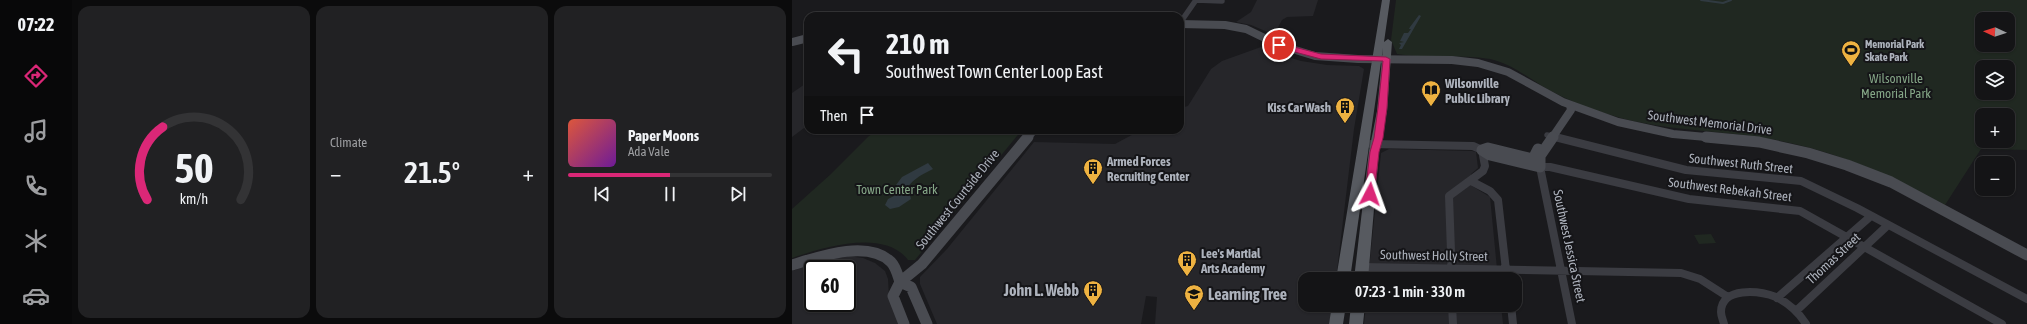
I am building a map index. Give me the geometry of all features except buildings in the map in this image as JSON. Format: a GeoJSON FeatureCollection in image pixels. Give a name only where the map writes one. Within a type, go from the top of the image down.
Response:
{"type":"FeatureCollection","features":[{"type":"Feature","properties":{"kind":"main road"},"geometry":{"type":"LineString","coordinates":[[1345,272],[1371,144],[1383,108],[1382,59],[1386,0]]}},
{"type":"Feature","properties":{"kind":"main road"},"geometry":{"type":"LineString","coordinates":[[1382,59],[1393,0]]}},
{"type":"Feature","properties":{"kind":"main road"},"geometry":{"type":"LineString","coordinates":[[1362,272],[1372,175],[1371,144]]}},
{"type":"Feature","properties":{"kind":"main road"},"geometry":{"type":"LineString","coordinates":[[1336,324],[1338,312]]}},
{"type":"Feature","properties":{"kind":"main road"},"geometry":{"type":"LineString","coordinates":[[1356,324],[1357,312]]}},
{"type":"Feature","properties":{"kind":"street"},"geometry":{"type":"LineString","coordinates":[[1184,17],[1196,0],[1222,0]]}},
{"type":"Feature","properties":{"kind":"street","name":"Southwest Memorial Drive"},"geometry":{"type":"LineString","coordinates":[[1184,23],[1225,25],[1246,29],[1279,45],[1315,56],[1457,61],[1493,66],[1514,75],[1544,93],[1604,118],[1641,128],[1685,135],[1768,144],[1835,161],[1910,191],[2027,256]]}},
{"type":"Feature","properties":{"kind":"street"},"geometry":{"type":"LineString","coordinates":[[792,42],[804,39]]}},
{"type":"Feature","properties":{"kind":"street"},"geometry":{"type":"LineString","coordinates":[[792,47],[804,44]]}},
{"type":"Feature","properties":{"kind":"street"},"geometry":{"type":"LineString","coordinates":[[1540,166],[1540,156],[1550,136],[1571,110],[1570,105]]}},
{"type":"Feature","properties":{"kind":"street","name":"Southwest Courtside Drive"},"geometry":{"type":"LineString","coordinates":[[900,282],[922,264],[1031,134]]}},
{"type":"Feature","properties":{"kind":"street","name":"Southwest Ruth Street"},"geometry":{"type":"LineString","coordinates":[[1550,136],[1686,170],[1801,181],[1871,216],[2027,299]]}},
{"type":"Feature","properties":{"kind":"street","name":"Southwest Rebekah Street"},"geometry":{"type":"LineString","coordinates":[[1371,144],[1473,146],[1490,155],[1689,199],[1795,210],[1814,218],[1847,236],[2002,324]]}},
{"type":"Feature","properties":{"kind":"street"},"geometry":{"type":"LineString","coordinates":[[1451,272],[1450,196],[1483,171],[1485,166],[1482,150]]}},
{"type":"Feature","properties":{"kind":"street","name":"Southwest Jessica Street"},"geometry":{"type":"LineString","coordinates":[[1540,166],[1572,324]]}},
{"type":"Feature","properties":{"kind":"street"},"geometry":{"type":"LineString","coordinates":[[1471,181],[1496,196],[1498,200],[1506,272]]}},
{"type":"Feature","properties":{"kind":"street","name":"Thomas Street"},"geometry":{"type":"LineString","coordinates":[[1777,298],[1871,216]]}},
{"type":"Feature","properties":{"kind":"street","name":"Thomas Street"},"geometry":{"type":"LineString","coordinates":[[1796,310],[1888,225]]}},
{"type":"Feature","properties":{"kind":"street"},"geometry":{"type":"LineString","coordinates":[[792,265],[834,254],[850,252],[872,253],[889,261],[896,270],[900,282],[893,296],[904,324]]}},
{"type":"Feature","properties":{"kind":"street","name":"Southwest Holly Street"},"geometry":{"type":"LineString","coordinates":[[1362,267],[1681,273],[1700,279],[1728,297]]}},
{"type":"Feature","properties":{"kind":"street"},"geometry":{"type":"LineString","coordinates":[[900,282],[911,287],[927,324]]}},
{"type":"Feature","properties":{"kind":"street"},"geometry":{"type":"LineString","coordinates":[[1724,324],[1721,310],[1728,297],[1739,292],[1747,291],[1766,294],[1777,298],[1796,310],[1806,324]]}},
{"type":"Feature","properties":{"kind":"street"},"geometry":{"type":"LineString","coordinates":[[1452,312],[1453,324]]}},
{"type":"Feature","properties":{"kind":"street"},"geometry":{"type":"LineString","coordinates":[[1512,312],[1513,324]]}},
{"type":"Feature","properties":{"kind":"shaded area"},"geometry":{"type":"Polygon","coordinates":[[[1257,0],[1318,0],[1313,16],[1287,17],[1282,20],[1276,31],[1270,33],[1251,25],[1236,22],[1251,12],[1257,0]]]}},
{"type":"Feature","properties":{"kind":"shaded area"},"geometry":{"type":"Polygon","coordinates":[[[1419,15],[1421,16],[1402,49],[1399,49],[1401,45],[1399,43],[1404,42],[1400,41],[1404,33],[1408,33],[1411,29],[1409,29],[1410,27],[1419,15]]]}},
{"type":"Feature","properties":{"kind":"shaded area"},"geometry":{"type":"Polygon","coordinates":[[[1261,47],[1301,61],[1327,65],[1359,66],[1364,69],[1354,129],[1337,272],[1298,272],[1298,312],[1332,312],[1329,324],[1155,324],[1157,297],[1146,296],[1141,324],[937,324],[920,284],[920,277],[947,249],[1034,142],[1115,144],[1134,134],[1184,134],[1184,107],[1188,106],[1211,69],[1222,61],[1261,47]]]}},
{"type":"Feature","properties":{"kind":"shaded area"},"geometry":{"type":"Polygon","coordinates":[[[804,85],[804,128],[792,137],[792,93],[804,85]]]}},
{"type":"Feature","properties":{"kind":"shaded area"},"geometry":{"type":"Polygon","coordinates":[[[1389,149],[1476,152],[1478,168],[1471,174],[1472,186],[1490,197],[1497,272],[1369,272],[1381,153],[1389,149]]]}},
{"type":"Feature","properties":{"kind":"shaded area"},"geometry":{"type":"Polygon","coordinates":[[[928,163],[933,169],[913,181],[907,188],[905,193],[909,192],[911,199],[899,207],[890,209],[885,205],[888,199],[894,196],[889,196],[902,177],[928,163]]]}},
{"type":"Feature","properties":{"kind":"shaded area"},"geometry":{"type":"Polygon","coordinates":[[[848,256],[863,258],[875,263],[885,271],[888,279],[889,298],[899,324],[792,324],[792,271],[804,267],[804,312],[856,312],[856,260],[825,260],[848,256]]]}},
{"type":"Feature","properties":{"kind":"shaded area"},"geometry":{"type":"Polygon","coordinates":[[[1365,312],[1502,312],[1503,324],[1364,324],[1365,312]]]}},
{"type":"Feature","properties":{"kind":"green space","name":"Wilsonville Memorial Park"},"geometry":{"type":"Polygon","coordinates":[[[1396,0],[2027,0],[2027,150],[1981,149],[1975,156],[1975,158],[1945,205],[1904,183],[1860,164],[1816,149],[1770,139],[1667,127],[1633,121],[1595,110],[1550,91],[1508,65],[1490,59],[1397,54],[1391,40],[1396,0]]]}},
{"type":"Feature","properties":{"kind":"green space","name":"Town Center Park"},"geometry":{"type":"Polygon","coordinates":[[[872,134],[1019,134],[915,260],[908,260],[897,250],[884,245],[869,243],[852,243],[836,246],[792,258],[792,209],[831,174],[872,134]]]}},
{"type":"Feature","properties":{"kind":"green space"},"geometry":{"type":"Polygon","coordinates":[[[1711,234],[1716,243],[1699,244],[1694,235],[1711,234]]]}},
{"type":"Feature","properties":{"kind":"waterway"},"geometry":{"type":"LineString","coordinates":[[1701,0],[1723,3],[1731,0]]}},
{"type":"Feature","properties":{"kind":"place","name":"Memorial Park Skate Park"},"geometry":{"type":"Point","coordinates":[1851,67]}},
{"type":"Feature","properties":{"kind":"place","name":"Wilsonville Public Library"},"geometry":{"type":"Point","coordinates":[1431,107]}},
{"type":"Feature","properties":{"kind":"place","name":"Kiss Car Wash"},"geometry":{"type":"Point","coordinates":[1345,124]}},
{"type":"Feature","properties":{"kind":"place","name":"Armed Forces Recruiting Center"},"geometry":{"type":"Point","coordinates":[1093,185]}},
{"type":"Feature","properties":{"kind":"place","name":"Lee's Martial Arts Academy"},"geometry":{"type":"Point","coordinates":[1187,277]}},
{"type":"Feature","properties":{"kind":"place","name":"John L. Webb"},"geometry":{"type":"Point","coordinates":[1093,307]}},
{"type":"Feature","properties":{"kind":"place","name":"Learning Tree"},"geometry":{"type":"Point","coordinates":[1194,311]}},
{"type":"Feature","properties":{"kind":"route"},"geometry":{"type":"LineString","coordinates":[[1279,45],[1315,56],[1386,59],[1383,87],[1383,108],[1379,138],[1374,152],[1370,194]]}}]}
